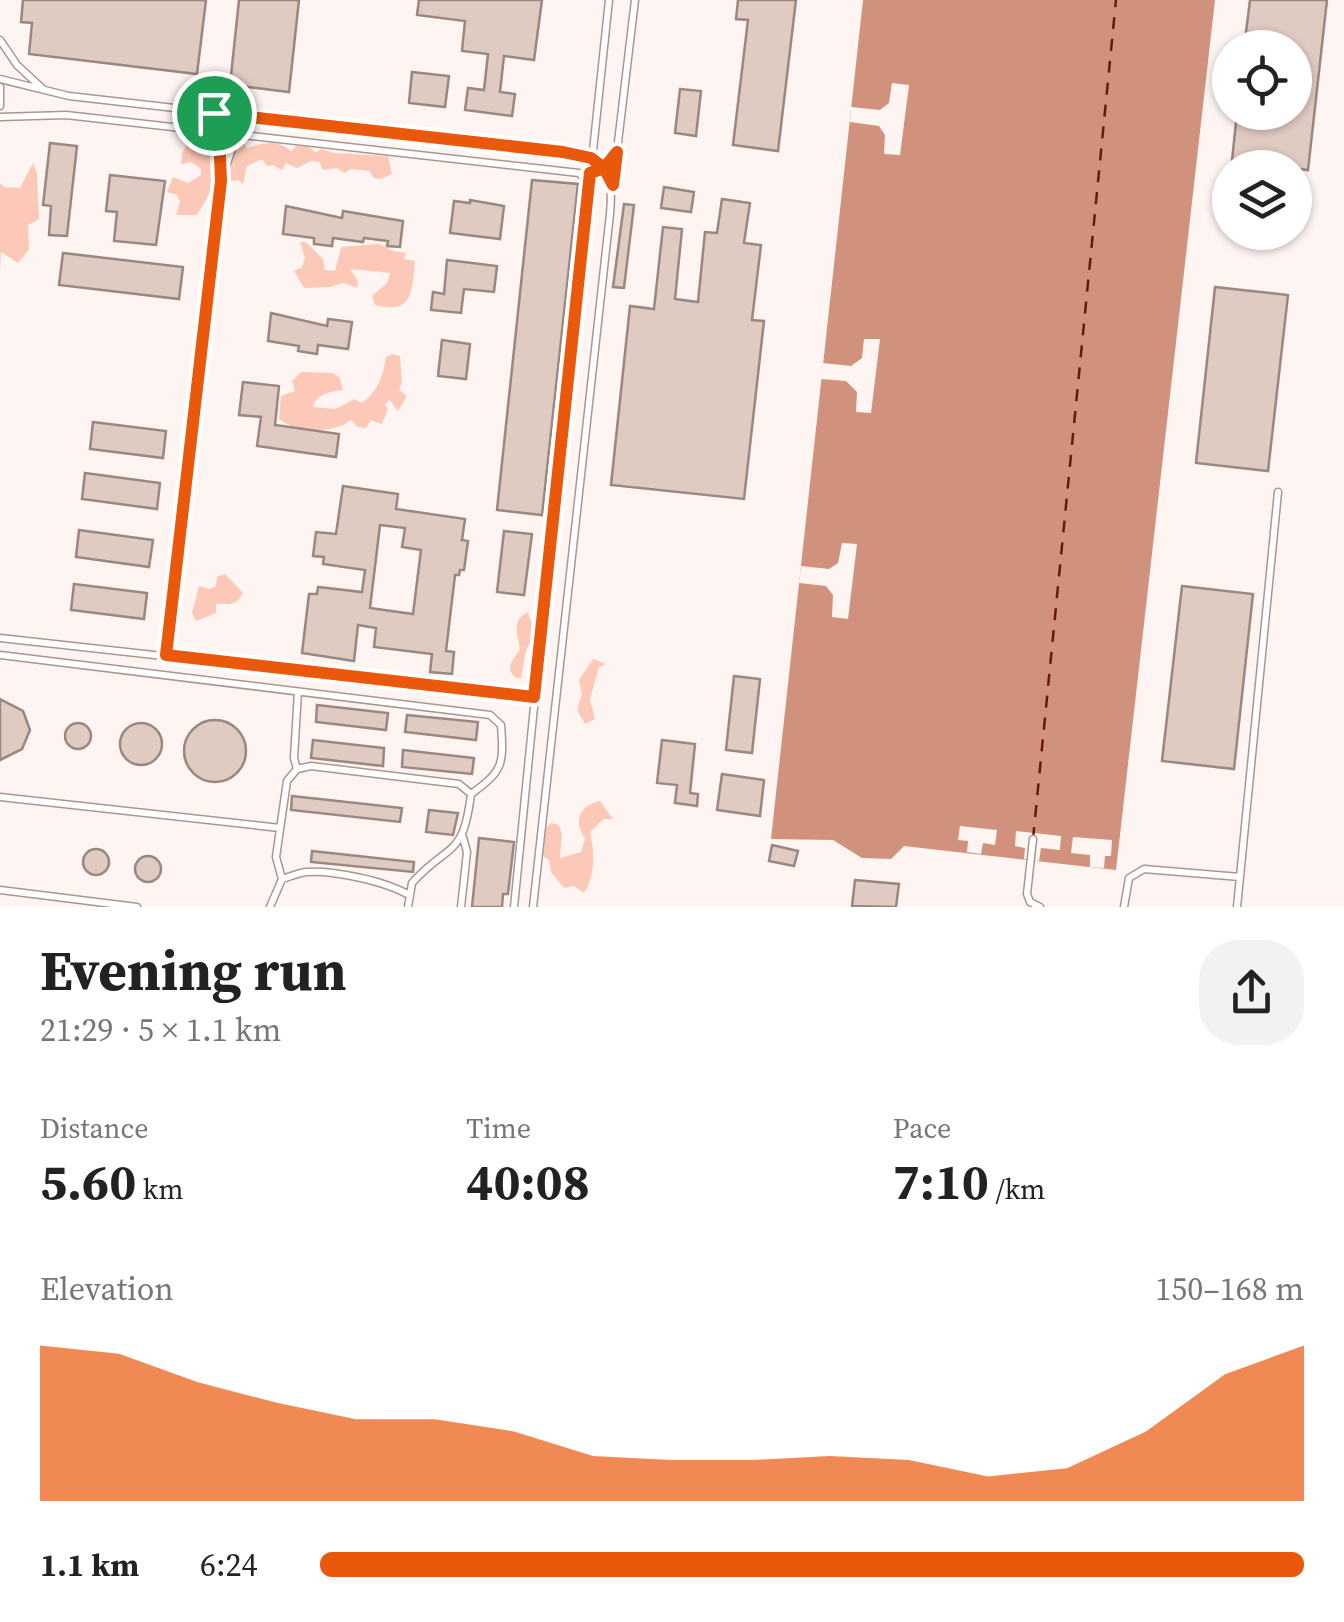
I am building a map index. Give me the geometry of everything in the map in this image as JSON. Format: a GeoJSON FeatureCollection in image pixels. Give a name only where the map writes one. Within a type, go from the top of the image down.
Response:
{"type":"FeatureCollection","features":[{"type":"Feature","properties":{"kind":"lane"},"geometry":{"type":"LineString","coordinates":[[514,907],[609,0]]}},
{"type":"Feature","properties":{"kind":"lane"},"geometry":{"type":"LineString","coordinates":[[533,907],[635,0]]}},
{"type":"Feature","properties":{"kind":"lane"},"geometry":{"type":"LineString","coordinates":[[0,40],[17,66],[44,91]]}},
{"type":"Feature","properties":{"kind":"lane"},"geometry":{"type":"LineString","coordinates":[[0,106],[0,83],[214,113],[563,152],[591,158],[604,168],[613,185]]}},
{"type":"Feature","properties":{"kind":"lane"},"geometry":{"type":"LineString","coordinates":[[166,655],[221,181],[219,132],[214,113]]}},
{"type":"Feature","properties":{"kind":"lane"},"geometry":{"type":"LineString","coordinates":[[0,117],[66,116],[579,173],[604,168],[617,152]]}},
{"type":"Feature","properties":{"kind":"lane"},"geometry":{"type":"LineString","coordinates":[[221,181],[236,134],[247,117]]}},
{"type":"Feature","properties":{"kind":"lane"},"geometry":{"type":"LineString","coordinates":[[579,173],[588,182]]}},
{"type":"Feature","properties":{"kind":"lane"},"geometry":{"type":"LineString","coordinates":[[1237,907],[1278,492]]}},
{"type":"Feature","properties":{"kind":"lane"},"geometry":{"type":"LineString","coordinates":[[0,638],[534,697]]}},
{"type":"Feature","properties":{"kind":"lane"},"geometry":{"type":"LineString","coordinates":[[0,656],[490,715],[501,725],[501,762],[496,776],[471,794],[462,837],[412,882],[408,907]]}},
{"type":"Feature","properties":{"kind":"lane"},"geometry":{"type":"LineString","coordinates":[[297,769],[294,758],[298,692]]}},
{"type":"Feature","properties":{"kind":"lane"},"geometry":{"type":"LineString","coordinates":[[270,907],[282,880],[276,856],[286,781],[297,769],[312,766],[459,784],[471,794]]}},
{"type":"Feature","properties":{"kind":"lane"},"geometry":{"type":"LineString","coordinates":[[0,797],[280,828]]}},
{"type":"Feature","properties":{"kind":"lane"},"geometry":{"type":"LineString","coordinates":[[461,907],[466,852],[462,837]]}},
{"type":"Feature","properties":{"kind":"lane"},"geometry":{"type":"LineString","coordinates":[[1033,839],[1027,894],[1030,902],[1040,907]]}},
{"type":"Feature","properties":{"kind":"lane"},"geometry":{"type":"LineString","coordinates":[[282,880],[305,872],[396,887],[410,895]]}},
{"type":"Feature","properties":{"kind":"lane"},"geometry":{"type":"LineString","coordinates":[[1124,907],[1129,878],[1135,872],[1240,877]]}},
{"type":"Feature","properties":{"kind":"lane"},"geometry":{"type":"LineString","coordinates":[[0,890],[137,907]]}},
{"type":"Feature","properties":{"kind":"shaded area"},"geometry":{"type":"Polygon","coordinates":[[[863,0],[1215,0],[1116,870],[904,846],[891,859],[862,858],[833,840],[771,839],[863,0]]]}},
{"type":"Feature","properties":{"kind":"shaded area"},"geometry":{"type":"Polygon","coordinates":[[[190,140],[214,145],[216,175],[197,215],[176,215],[180,202],[177,195],[167,192],[173,177],[188,183],[201,175],[201,169],[191,162],[181,164],[190,140]]]}},
{"type":"Feature","properties":{"kind":"shaded area"},"geometry":{"type":"Polygon","coordinates":[[[243,141],[247,148],[270,143],[291,151],[296,146],[308,146],[316,153],[321,149],[388,156],[392,174],[381,179],[374,178],[369,171],[323,170],[319,162],[311,161],[297,168],[286,163],[282,170],[267,166],[262,159],[247,166],[243,184],[238,180],[225,182],[238,143],[243,141]]]}},
{"type":"Feature","properties":{"kind":"shaded area"},"geometry":{"type":"Polygon","coordinates":[[[33,163],[39,219],[28,225],[29,250],[18,263],[1,252],[0,271],[0,183],[20,188],[33,163]]]}},
{"type":"Feature","properties":{"kind":"shaded area"},"geometry":{"type":"Polygon","coordinates":[[[300,242],[306,242],[323,259],[325,270],[335,271],[341,247],[379,244],[406,253],[404,259],[415,261],[408,298],[397,307],[375,305],[372,296],[387,283],[390,273],[350,269],[358,281],[357,288],[344,283],[304,288],[294,271],[302,267],[305,258],[300,242]]]}},
{"type":"Feature","properties":{"kind":"shaded area"},"geometry":{"type":"Polygon","coordinates":[[[400,356],[399,390],[407,396],[398,411],[390,400],[385,404],[388,409],[382,424],[371,420],[366,428],[358,427],[351,420],[335,428],[315,430],[279,419],[281,396],[295,391],[292,381],[301,372],[333,373],[340,378],[343,390],[321,396],[313,407],[336,409],[354,399],[362,403],[368,399],[379,383],[386,357],[400,356]]]}},
{"type":"Feature","properties":{"kind":"shaded area"},"geometry":{"type":"Polygon","coordinates":[[[225,574],[243,593],[240,598],[234,603],[216,604],[216,613],[196,621],[192,613],[199,586],[216,586],[217,577],[225,574]]]}},
{"type":"Feature","properties":{"kind":"shaded area"},"geometry":{"type":"Polygon","coordinates":[[[528,612],[535,634],[526,650],[521,678],[516,678],[510,667],[520,650],[517,624],[528,612]]]}},
{"type":"Feature","properties":{"kind":"shaded area"},"geometry":{"type":"Polygon","coordinates":[[[593,659],[606,664],[599,667],[590,699],[595,719],[585,724],[577,710],[582,694],[579,680],[593,659]]]}},
{"type":"Feature","properties":{"kind":"shaded area"},"geometry":{"type":"Polygon","coordinates":[[[600,801],[613,819],[604,819],[590,832],[593,864],[588,886],[584,893],[574,886],[564,888],[543,856],[546,828],[551,823],[559,825],[560,858],[581,852],[585,839],[579,826],[580,815],[587,806],[600,801]]]}},
{"type":"Feature","properties":{"kind":"pier"},"geometry":{"type":"Polygon","coordinates":[[[892,83],[909,85],[900,155],[884,154],[885,135],[879,126],[850,122],[851,107],[880,110],[889,103],[892,83]]]}},
{"type":"Feature","properties":{"kind":"pier"},"geometry":{"type":"Polygon","coordinates":[[[864,339],[880,339],[871,413],[856,412],[857,392],[846,381],[821,379],[823,363],[851,366],[862,358],[864,339]]]}},
{"type":"Feature","properties":{"kind":"pier"},"geometry":{"type":"Polygon","coordinates":[[[842,543],[857,544],[848,619],[832,617],[833,595],[826,586],[799,583],[801,566],[829,569],[838,563],[842,543]]]}},
{"type":"Feature","properties":{"kind":"pier"},"geometry":{"type":"Polygon","coordinates":[[[960,826],[997,830],[995,845],[983,843],[981,854],[967,852],[968,841],[958,840],[960,826]]]}},
{"type":"Feature","properties":{"kind":"pier"},"geometry":{"type":"Polygon","coordinates":[[[1016,831],[1061,836],[1060,850],[1041,848],[1039,861],[1024,859],[1025,848],[1015,846],[1016,831]]]}},
{"type":"Feature","properties":{"kind":"pier"},"geometry":{"type":"Polygon","coordinates":[[[1073,837],[1112,840],[1111,856],[1105,856],[1104,868],[1090,867],[1090,855],[1071,853],[1073,837]]]}},
{"type":"Feature","properties":{"kind":"building"},"geometry":{"type":"Polygon","coordinates":[[[23,0],[206,0],[197,74],[29,54],[32,23],[21,22],[23,0]]]}},
{"type":"Feature","properties":{"kind":"building"},"geometry":{"type":"Polygon","coordinates":[[[239,0],[299,0],[289,92],[230,85],[239,0]]]}},
{"type":"Feature","properties":{"kind":"building"},"geometry":{"type":"Polygon","coordinates":[[[419,0],[542,0],[534,60],[504,56],[500,92],[515,94],[512,116],[465,110],[468,88],[484,90],[488,54],[462,51],[465,21],[417,15],[419,0]]]}},
{"type":"Feature","properties":{"kind":"building"},"geometry":{"type":"Polygon","coordinates":[[[738,0],[796,0],[778,151],[733,145],[748,20],[736,19],[738,0]]]}},
{"type":"Feature","properties":{"kind":"building"},"geometry":{"type":"Polygon","coordinates":[[[1250,0],[1327,0],[1310,150],[1233,150],[1235,130],[1312,130],[1312,30],[1246,30],[1250,0]]]}},
{"type":"Feature","properties":{"kind":"building"},"geometry":{"type":"Polygon","coordinates":[[[412,72],[449,76],[445,107],[409,103],[412,72]]]}},
{"type":"Feature","properties":{"kind":"building"},"geometry":{"type":"Polygon","coordinates":[[[680,89],[701,91],[696,136],[675,133],[680,89]]]}},
{"type":"Feature","properties":{"kind":"building"},"geometry":{"type":"Polygon","coordinates":[[[50,143],[77,146],[67,236],[49,235],[51,206],[43,205],[50,143]]]}},
{"type":"Feature","properties":{"kind":"building"},"geometry":{"type":"Polygon","coordinates":[[[110,175],[165,181],[156,245],[114,241],[117,212],[106,211],[110,175]]]}},
{"type":"Feature","properties":{"kind":"building"},"geometry":{"type":"Polygon","coordinates":[[[532,180],[578,184],[542,515],[497,510],[532,180]]]}},
{"type":"Feature","properties":{"kind":"building"},"geometry":{"type":"Polygon","coordinates":[[[664,187],[694,192],[691,212],[661,208],[664,187]]]}},
{"type":"Feature","properties":{"kind":"building"},"geometry":{"type":"Polygon","coordinates":[[[722,199],[750,203],[744,243],[761,245],[752,320],[764,321],[744,499],[611,485],[630,306],[654,309],[663,227],[682,229],[675,299],[698,302],[705,232],[717,233],[722,199]]]}},
{"type":"Feature","properties":{"kind":"building"},"geometry":{"type":"Polygon","coordinates":[[[454,201],[504,206],[500,239],[450,233],[454,201]]]}},
{"type":"Feature","properties":{"kind":"building"},"geometry":{"type":"Polygon","coordinates":[[[624,204],[634,205],[624,288],[613,287],[624,204]]]}},
{"type":"Feature","properties":{"kind":"building"},"geometry":{"type":"Polygon","coordinates":[[[286,206],[342,218],[343,211],[403,221],[400,247],[364,238],[363,242],[333,238],[332,246],[314,244],[314,238],[283,234],[286,206]]]}},
{"type":"Feature","properties":{"kind":"building"},"geometry":{"type":"Polygon","coordinates":[[[63,253],[183,267],[179,299],[59,285],[63,253]]]}},
{"type":"Feature","properties":{"kind":"building"},"geometry":{"type":"Polygon","coordinates":[[[447,260],[497,266],[494,292],[464,289],[461,313],[431,310],[433,292],[444,294],[447,260]]]}},
{"type":"Feature","properties":{"kind":"building"},"geometry":{"type":"Polygon","coordinates":[[[1215,287],[1288,295],[1268,471],[1196,463],[1215,287]]]}},
{"type":"Feature","properties":{"kind":"building"},"geometry":{"type":"Polygon","coordinates":[[[271,313],[327,326],[328,319],[352,322],[348,349],[318,345],[317,354],[298,351],[299,346],[268,341],[271,313]]]}},
{"type":"Feature","properties":{"kind":"building"},"geometry":{"type":"Polygon","coordinates":[[[442,340],[470,344],[466,379],[438,376],[442,340]]]}},
{"type":"Feature","properties":{"kind":"building"},"geometry":{"type":"Polygon","coordinates":[[[243,382],[279,386],[275,425],[339,434],[336,457],[257,446],[261,417],[239,415],[243,382]]]}},
{"type":"Feature","properties":{"kind":"building"},"geometry":{"type":"Polygon","coordinates":[[[93,422],[166,431],[163,458],[90,449],[93,422]]]}},
{"type":"Feature","properties":{"kind":"building"},"geometry":{"type":"Polygon","coordinates":[[[85,473],[160,483],[157,509],[82,499],[85,473]]]}},
{"type":"Feature","properties":{"kind":"building"},"geometry":{"type":"Polygon","coordinates":[[[343,486],[398,494],[396,509],[465,519],[462,540],[468,541],[464,570],[455,575],[446,651],[454,652],[452,674],[430,672],[432,654],[374,647],[376,628],[358,625],[354,661],[302,653],[309,594],[317,594],[318,587],[362,592],[365,570],[323,564],[324,557],[313,556],[316,532],[336,534],[343,486]],[[380,525],[370,608],[413,614],[421,550],[402,547],[405,528],[380,525]]]}},
{"type":"Feature","properties":{"kind":"building"},"geometry":{"type":"Polygon","coordinates":[[[79,530],[153,540],[149,567],[76,557],[79,530]]]}},
{"type":"Feature","properties":{"kind":"building"},"geometry":{"type":"Polygon","coordinates":[[[504,531],[532,534],[524,595],[497,592],[504,531]]]}},
{"type":"Feature","properties":{"kind":"building"},"geometry":{"type":"Polygon","coordinates":[[[74,584],[147,593],[144,619],[71,610],[74,584]]]}},
{"type":"Feature","properties":{"kind":"building"},"geometry":{"type":"Polygon","coordinates":[[[1182,586],[1253,594],[1234,769],[1162,761],[1182,586]]]}},
{"type":"Feature","properties":{"kind":"building"},"geometry":{"type":"Polygon","coordinates":[[[734,676],[760,679],[752,753],[726,750],[734,676]]]}},
{"type":"Feature","properties":{"kind":"building"},"geometry":{"type":"Polygon","coordinates":[[[0,699],[23,711],[30,730],[22,749],[0,760],[0,699]]]}},
{"type":"Feature","properties":{"kind":"building"},"geometry":{"type":"Polygon","coordinates":[[[317,705],[388,713],[386,730],[316,722],[317,705]]]}},
{"type":"Feature","properties":{"kind":"building"},"geometry":{"type":"Polygon","coordinates":[[[407,715],[478,722],[476,740],[405,732],[407,715]]]}},
{"type":"Feature","properties":{"kind":"building"},"geometry":{"type":"Polygon","coordinates":[[[215,720],[237,729],[246,751],[237,773],[215,782],[193,773],[184,751],[193,729],[215,720]]]}},
{"type":"Feature","properties":{"kind":"building"},"geometry":{"type":"Polygon","coordinates":[[[78,723],[87,727],[91,736],[87,745],[78,749],[69,745],[65,736],[69,727],[78,723]]]}},
{"type":"Feature","properties":{"kind":"building"},"geometry":{"type":"Polygon","coordinates":[[[141,723],[156,729],[162,744],[156,759],[141,765],[126,759],[120,744],[126,729],[141,723]]]}},
{"type":"Feature","properties":{"kind":"building"},"geometry":{"type":"Polygon","coordinates":[[[313,740],[384,748],[383,766],[311,758],[313,740]]]}},
{"type":"Feature","properties":{"kind":"building"},"geometry":{"type":"Polygon","coordinates":[[[662,740],[695,744],[690,793],[698,794],[697,806],[675,803],[677,785],[657,783],[662,740]]]}},
{"type":"Feature","properties":{"kind":"building"},"geometry":{"type":"Polygon","coordinates":[[[403,750],[474,758],[472,774],[402,767],[403,750]]]}},
{"type":"Feature","properties":{"kind":"building"},"geometry":{"type":"Polygon","coordinates":[[[722,774],[764,780],[760,816],[717,810],[722,774]]]}},
{"type":"Feature","properties":{"kind":"building"},"geometry":{"type":"Polygon","coordinates":[[[292,796],[402,808],[400,822],[291,810],[292,796]]]}},
{"type":"Feature","properties":{"kind":"building"},"geometry":{"type":"Polygon","coordinates":[[[429,810],[458,813],[453,835],[426,832],[429,810]]]}},
{"type":"Feature","properties":{"kind":"building"},"geometry":{"type":"Polygon","coordinates":[[[479,838],[514,842],[508,894],[503,894],[502,907],[472,907],[479,838]]]}},
{"type":"Feature","properties":{"kind":"building"},"geometry":{"type":"Polygon","coordinates":[[[772,845],[798,851],[794,866],[769,861],[772,845]]]}},
{"type":"Feature","properties":{"kind":"building"},"geometry":{"type":"Polygon","coordinates":[[[96,849],[105,853],[109,862],[105,871],[96,875],[87,871],[83,862],[87,853],[96,849]]]}},
{"type":"Feature","properties":{"kind":"building"},"geometry":{"type":"Polygon","coordinates":[[[312,851],[414,862],[413,872],[311,862],[312,851]]]}},
{"type":"Feature","properties":{"kind":"building"},"geometry":{"type":"Polygon","coordinates":[[[148,856],[157,860],[161,869],[157,878],[148,882],[139,878],[135,869],[139,860],[148,856]]]}},
{"type":"Feature","properties":{"kind":"building"},"geometry":{"type":"Polygon","coordinates":[[[855,880],[899,884],[896,907],[852,906],[855,880]]]}},
{"type":"Feature","properties":{"kind":"ferry route"},"geometry":{"type":"LineString","coordinates":[[1033,839],[1116,0]]}},
{"type":"Feature","properties":{"kind":"route"},"geometry":{"type":"LineString","coordinates":[[214,113],[219,132],[221,181],[166,655],[534,697],[590,173],[604,168],[613,185],[617,152],[604,168],[591,158],[563,152],[214,113]]}}]}
